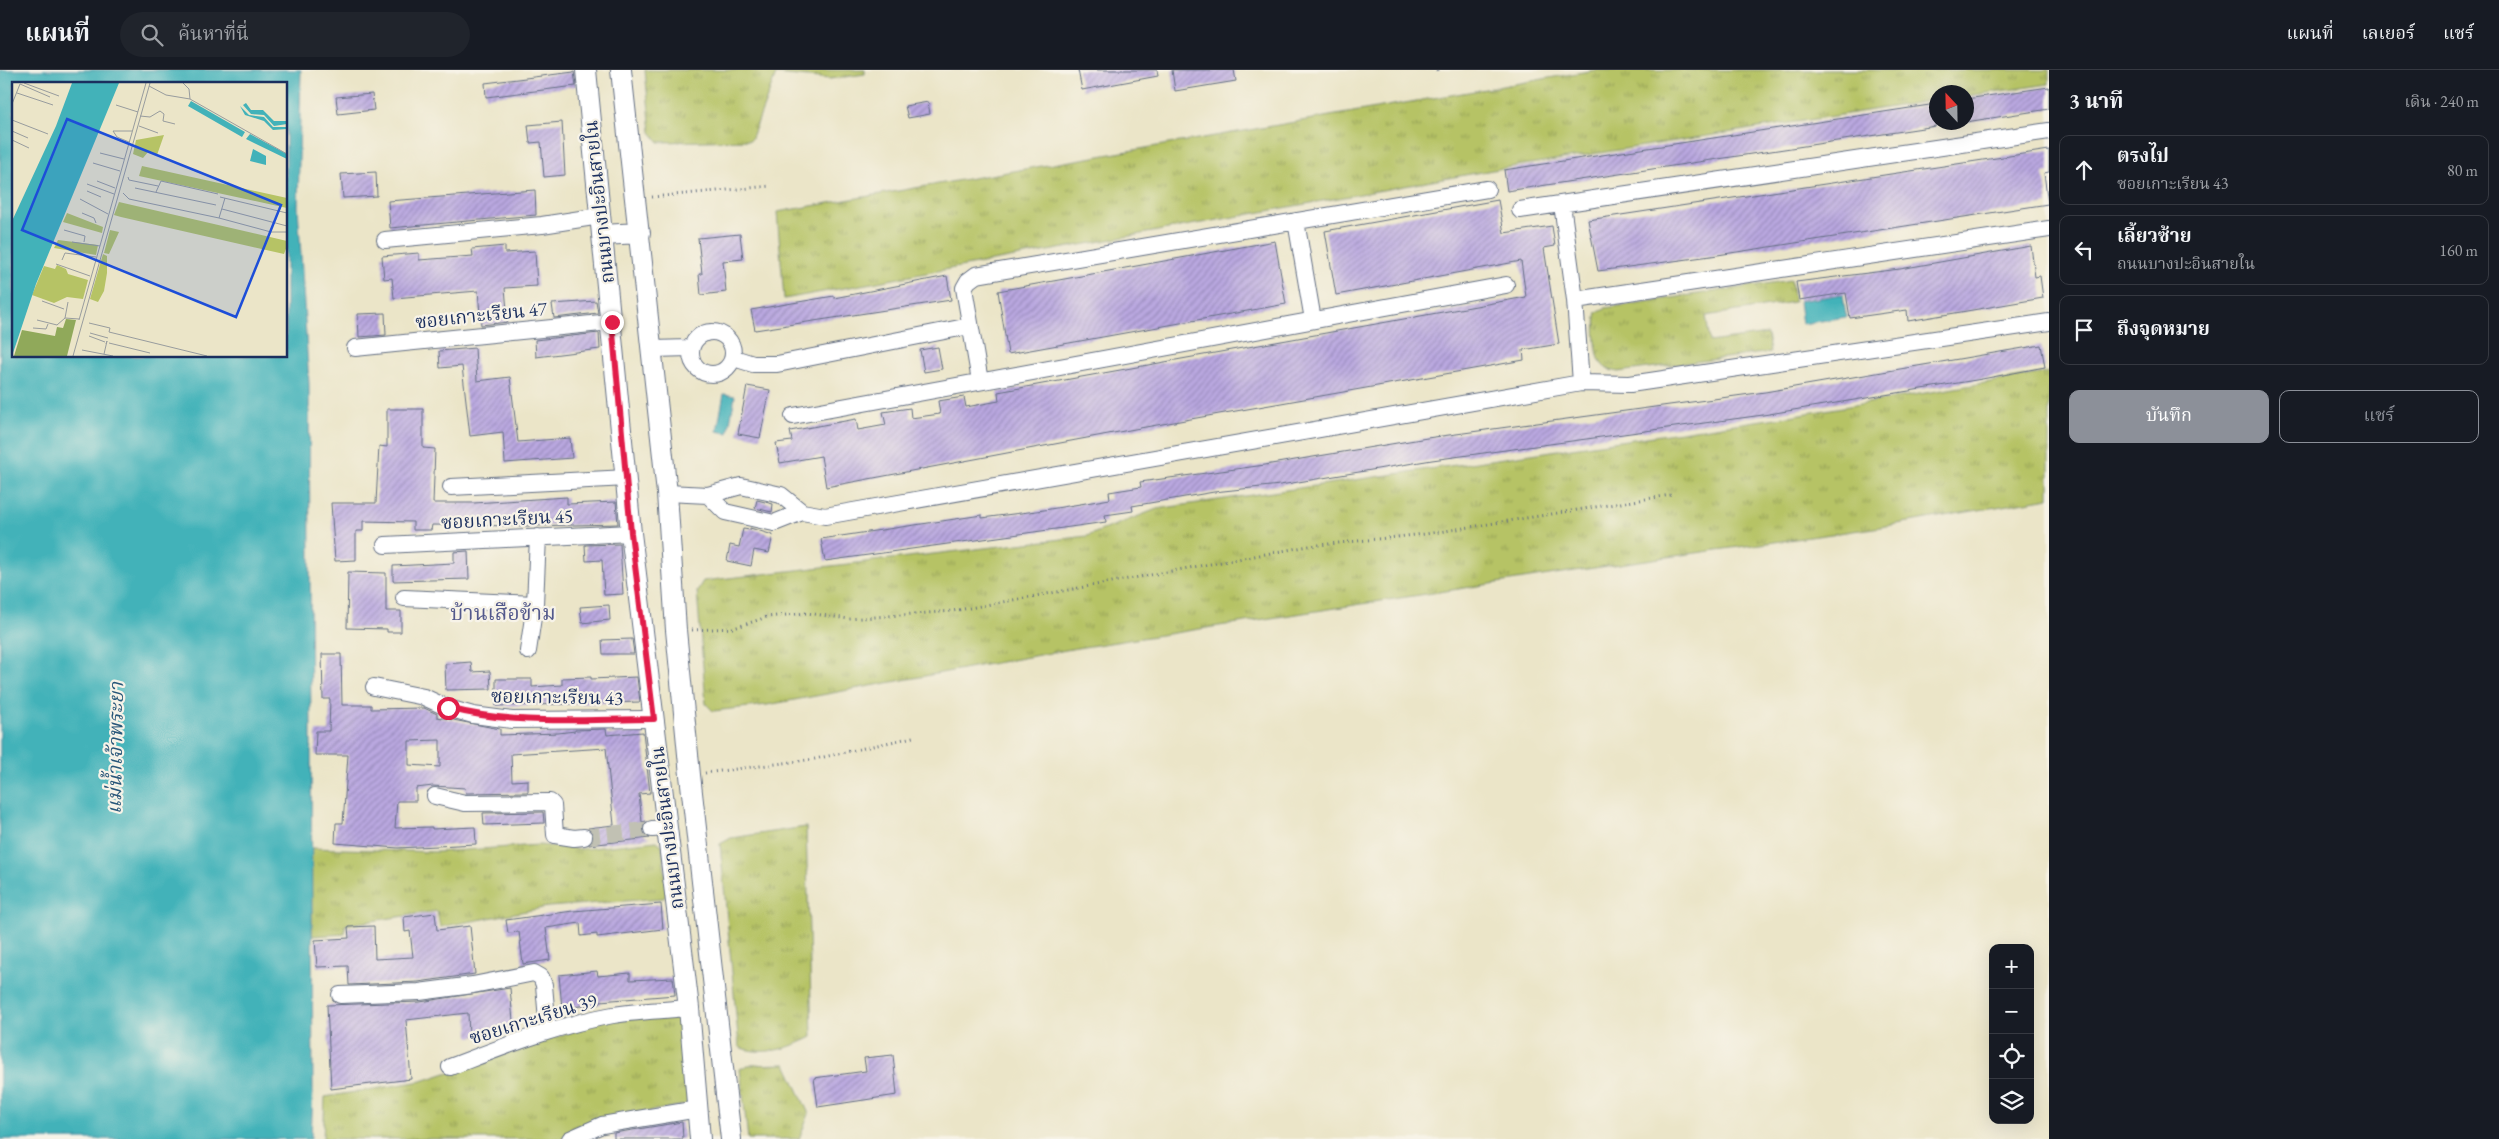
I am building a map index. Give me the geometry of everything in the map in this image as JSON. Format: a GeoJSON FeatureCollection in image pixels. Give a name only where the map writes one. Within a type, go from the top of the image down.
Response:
{"type":"FeatureCollection","features":[{"type":"Feature","properties":{"kind":"main road","name":"ถนนบางปะอินสายใน"},"geometry":{"type":"LineString","coordinates":[[586,70],[612,322],[631,533],[654,719],[659,828],[689,1008],[700,1139]]}},
{"type":"Feature","properties":{"kind":"main road","name":"ถนนบางปะอินสายใน"},"geometry":{"type":"LineString","coordinates":[[621,70],[653,349],[690,775],[731,1139]]}},
{"type":"Feature","properties":{"kind":"main road"},"geometry":{"type":"LineString","coordinates":[[602,236],[640,233]]}},
{"type":"Feature","properties":{"kind":"street"},"geometry":{"type":"LineString","coordinates":[[1520,210],[2049,131]]}},
{"type":"Feature","properties":{"kind":"street"},"geometry":{"type":"LineString","coordinates":[[980,381],[964,288],[968,281],[976,275],[1487,189]]}},
{"type":"Feature","properties":{"kind":"street"},"geometry":{"type":"LineString","coordinates":[[1562,204],[1575,300],[1581,383]]}},
{"type":"Feature","properties":{"kind":"street"},"geometry":{"type":"LineString","coordinates":[[385,240],[542,225],[600,216]]}},
{"type":"Feature","properties":{"kind":"street"},"geometry":{"type":"LineString","coordinates":[[1296,221],[1313,320]]}},
{"type":"Feature","properties":{"kind":"street"},"geometry":{"type":"LineString","coordinates":[[1575,300],[2049,229]]}},
{"type":"Feature","properties":{"kind":"street"},"geometry":{"type":"LineString","coordinates":[[793,416],[1506,285]]}},
{"type":"Feature","properties":{"kind":"street","name":"ซอยเกาะเรียน 47"},"geometry":{"type":"LineString","coordinates":[[355,348],[612,322]]}},
{"type":"Feature","properties":{"kind":"street"},"geometry":{"type":"LineString","coordinates":[[667,493],[708,495],[741,486],[781,495],[802,512],[825,516],[1581,383],[1630,384],[2049,322]]}},
{"type":"Feature","properties":{"kind":"street"},"geometry":{"type":"LineString","coordinates":[[734,358],[753,364],[777,364],[970,326]]}},
{"type":"Feature","properties":{"kind":"street"},"geometry":{"type":"LineString","coordinates":[[711,332],[729,340],[734,358],[729,367],[714,373],[700,370],[694,364],[690,348],[697,336],[711,332]]}},
{"type":"Feature","properties":{"kind":"street"},"geometry":{"type":"LineString","coordinates":[[653,349],[690,348]]}},
{"type":"Feature","properties":{"kind":"street"},"geometry":{"type":"LineString","coordinates":[[450,487],[627,478]]}},
{"type":"Feature","properties":{"kind":"street"},"geometry":{"type":"LineString","coordinates":[[708,495],[725,512],[774,523],[802,512]]}},
{"type":"Feature","properties":{"kind":"street","name":"ซอยเกาะเรียน 45"},"geometry":{"type":"LineString","coordinates":[[385,545],[631,533]]}},
{"type":"Feature","properties":{"kind":"street"},"geometry":{"type":"LineString","coordinates":[[528,651],[535,604],[538,537]]}},
{"type":"Feature","properties":{"kind":"street"},"geometry":{"type":"LineString","coordinates":[[404,598],[535,604]]}},
{"type":"Feature","properties":{"kind":"street","name":"ซอยเกาะเรียน 43"},"geometry":{"type":"LineString","coordinates":[[374,686],[424,697],[448,708],[473,715],[512,720],[654,719]]}},
{"type":"Feature","properties":{"kind":"street"},"geometry":{"type":"LineString","coordinates":[[434,796],[465,804],[550,802],[554,805],[555,835],[574,838],[584,837]]}},
{"type":"Feature","properties":{"kind":"street"},"geometry":{"type":"LineString","coordinates":[[340,995],[419,992],[473,985],[534,973],[541,977],[544,986],[548,1031]]}},
{"type":"Feature","properties":{"kind":"street","name":"ซอยเกาะเรียน 39"},"geometry":{"type":"LineString","coordinates":[[450,1067],[548,1031],[614,1015],[689,1008]]}},
{"type":"Feature","properties":{"kind":"street"},"geometry":{"type":"LineString","coordinates":[[570,1139],[602,1125],[698,1109]]}},
{"type":"Feature","properties":{"kind":"path"},"geometry":{"type":"LineString","coordinates":[[636,198],[771,186]]}},
{"type":"Feature","properties":{"kind":"path"},"geometry":{"type":"LineString","coordinates":[[676,630],[734,628],[767,617],[807,612],[849,619],[953,611],[1309,546],[1426,534],[1671,495]]}},
{"type":"Feature","properties":{"kind":"path"},"geometry":{"type":"LineString","coordinates":[[690,775],[814,759],[912,737]]}},
{"type":"Feature","properties":{"kind":"green space"},"geometry":{"type":"Polygon","coordinates":[[[645,70],[865,70],[865,74],[830,79],[776,74],[751,140],[659,142],[651,132],[645,70]]]}},
{"type":"Feature","properties":{"kind":"green space"},"geometry":{"type":"Polygon","coordinates":[[[1595,70],[2049,70],[2049,84],[1974,95],[1974,85],[1929,85],[1929,101],[1498,169],[784,299],[777,212],[1595,70]]]}},
{"type":"Feature","properties":{"kind":"green space"},"geometry":{"type":"Polygon","coordinates":[[[1791,280],[1794,302],[1706,316],[1710,342],[1767,334],[1770,352],[1618,372],[1604,367],[1599,359],[1595,330],[1596,317],[1597,312],[1605,308],[1791,280]]]}},
{"type":"Feature","properties":{"kind":"green space"},"geometry":{"type":"Polygon","coordinates":[[[2049,372],[2049,498],[1874,528],[1646,560],[1077,648],[767,705],[713,711],[706,704],[697,591],[703,581],[1087,536],[1157,509],[1790,416],[2049,372]]]}},
{"type":"Feature","properties":{"kind":"green space"},"geometry":{"type":"Polygon","coordinates":[[[806,827],[812,1037],[786,1048],[767,1051],[748,1050],[739,1047],[720,844],[731,838],[806,827]]]}},
{"type":"Feature","properties":{"kind":"green space"},"geometry":{"type":"Polygon","coordinates":[[[657,841],[662,845],[667,893],[664,898],[548,907],[440,927],[437,911],[345,925],[345,934],[312,936],[311,848],[437,852],[539,845],[582,849],[657,841]]]}},
{"type":"Feature","properties":{"kind":"green space"},"geometry":{"type":"Polygon","coordinates":[[[681,1016],[689,1100],[685,1105],[606,1119],[561,1139],[323,1139],[325,1097],[422,1081],[606,1020],[681,1016]]]}},
{"type":"Feature","properties":{"kind":"green space"},"geometry":{"type":"Polygon","coordinates":[[[786,1064],[809,1114],[799,1139],[748,1139],[740,1069],[748,1065],[786,1064]]]}},
{"type":"Feature","properties":{"kind":"water","name":"แม่น้ำเจ้าพระยา"},"geometry":{"type":"Polygon","coordinates":[[[0,70],[301,70],[298,207],[309,384],[313,1091],[311,1139],[0,1139],[0,70]]]}},
{"type":"Feature","properties":{"kind":"water"},"geometry":{"type":"Polygon","coordinates":[[[1843,294],[1846,317],[1802,324],[1799,301],[1843,294]]]}},
{"type":"Feature","properties":{"kind":"water"},"geometry":{"type":"Polygon","coordinates":[[[724,394],[735,396],[728,433],[717,431],[724,394]]]}},
{"type":"Feature","properties":{"kind":"building"},"geometry":{"type":"Polygon","coordinates":[[[1078,70],[1157,70],[1158,76],[1082,90],[1078,70]]]}},
{"type":"Feature","properties":{"kind":"building"},"geometry":{"type":"Polygon","coordinates":[[[1172,70],[1234,70],[1236,81],[1175,91],[1172,70]]]}},
{"type":"Feature","properties":{"kind":"building"},"geometry":{"type":"Polygon","coordinates":[[[574,72],[576,86],[486,97],[485,83],[574,72]]]}},
{"type":"Feature","properties":{"kind":"building"},"geometry":{"type":"Polygon","coordinates":[[[2049,87],[2049,109],[1974,121],[1974,98],[2049,87]]]}},
{"type":"Feature","properties":{"kind":"building"},"geometry":{"type":"Polygon","coordinates":[[[372,94],[374,110],[338,114],[336,97],[372,94]]]}},
{"type":"Feature","properties":{"kind":"building"},"geometry":{"type":"Polygon","coordinates":[[[928,102],[930,114],[908,118],[905,106],[928,102]]]}},
{"type":"Feature","properties":{"kind":"building"},"geometry":{"type":"Polygon","coordinates":[[[1929,105],[1929,127],[1507,191],[1504,170],[1929,105]]]}},
{"type":"Feature","properties":{"kind":"building"},"geometry":{"type":"Polygon","coordinates":[[[562,122],[565,175],[544,177],[541,142],[530,143],[528,125],[562,122]]]}},
{"type":"Feature","properties":{"kind":"building"},"geometry":{"type":"Polygon","coordinates":[[[2049,150],[2049,172],[2044,173],[2048,204],[1711,256],[1598,271],[1588,220],[2049,150]]]}},
{"type":"Feature","properties":{"kind":"building"},"geometry":{"type":"Polygon","coordinates":[[[376,172],[377,196],[343,198],[341,174],[376,172]]]}},
{"type":"Feature","properties":{"kind":"building"},"geometry":{"type":"Polygon","coordinates":[[[535,190],[536,215],[390,228],[388,201],[535,190]]]}},
{"type":"Feature","properties":{"kind":"building"},"geometry":{"type":"Polygon","coordinates":[[[1498,200],[1504,233],[1552,226],[1555,246],[1544,248],[1559,344],[1523,350],[1524,360],[1140,428],[826,487],[821,456],[780,463],[776,443],[792,441],[790,431],[856,419],[858,430],[886,425],[883,412],[910,408],[911,418],[940,414],[938,401],[964,397],[966,407],[999,401],[998,392],[1526,297],[1521,261],[1336,295],[1325,231],[1498,200]]]}},
{"type":"Feature","properties":{"kind":"building"},"geometry":{"type":"Polygon","coordinates":[[[740,234],[743,259],[723,261],[726,292],[701,295],[699,274],[702,274],[698,238],[740,234]]]}},
{"type":"Feature","properties":{"kind":"building"},"geometry":{"type":"Polygon","coordinates":[[[1275,241],[1286,304],[1008,354],[998,291],[1275,241]]]}},
{"type":"Feature","properties":{"kind":"building"},"geometry":{"type":"Polygon","coordinates":[[[505,246],[505,253],[535,251],[537,286],[505,288],[508,322],[481,325],[478,291],[394,298],[392,278],[384,279],[382,256],[419,253],[419,260],[473,256],[472,249],[505,246]]]}},
{"type":"Feature","properties":{"kind":"building"},"geometry":{"type":"Polygon","coordinates":[[[2031,246],[2035,277],[2040,276],[2043,298],[1908,321],[1907,310],[1850,318],[1846,293],[1799,300],[1796,282],[1900,269],[2031,246]]]}},
{"type":"Feature","properties":{"kind":"building"},"geometry":{"type":"Polygon","coordinates":[[[947,276],[951,300],[755,330],[751,310],[834,296],[834,298],[947,276]]]}},
{"type":"Feature","properties":{"kind":"building"},"geometry":{"type":"Polygon","coordinates":[[[596,301],[598,313],[554,318],[552,304],[596,301]]]}},
{"type":"Feature","properties":{"kind":"building"},"geometry":{"type":"Polygon","coordinates":[[[385,313],[386,335],[359,337],[358,314],[385,313]]]}},
{"type":"Feature","properties":{"kind":"building"},"geometry":{"type":"Polygon","coordinates":[[[599,333],[600,349],[536,357],[535,340],[599,333]]]}},
{"type":"Feature","properties":{"kind":"building"},"geometry":{"type":"Polygon","coordinates":[[[2041,345],[2045,367],[1982,379],[1763,415],[1432,460],[1280,485],[1214,492],[1132,506],[1133,511],[1105,515],[1106,522],[825,561],[821,539],[982,515],[982,518],[1044,510],[1110,499],[1109,492],[1141,487],[1140,482],[1265,465],[1427,438],[1765,392],[2041,345]]]}},
{"type":"Feature","properties":{"kind":"building"},"geometry":{"type":"Polygon","coordinates":[[[938,347],[942,369],[924,372],[920,350],[938,347]]]}},
{"type":"Feature","properties":{"kind":"building"},"geometry":{"type":"Polygon","coordinates":[[[475,348],[477,381],[510,377],[518,442],[570,438],[572,458],[505,463],[503,432],[470,436],[462,366],[440,368],[439,351],[475,348]]]}},
{"type":"Feature","properties":{"kind":"building"},"geometry":{"type":"Polygon","coordinates":[[[747,386],[770,390],[760,438],[738,434],[747,386]]]}},
{"type":"Feature","properties":{"kind":"building"},"geometry":{"type":"Polygon","coordinates":[[[387,409],[423,409],[423,448],[435,449],[433,503],[474,503],[567,497],[567,504],[616,502],[618,524],[529,526],[432,525],[431,530],[413,530],[413,522],[363,521],[363,531],[356,531],[356,560],[335,561],[331,503],[376,503],[379,446],[387,447],[387,409]]]}},
{"type":"Feature","properties":{"kind":"building"},"geometry":{"type":"Polygon","coordinates":[[[757,500],[773,504],[772,512],[755,508],[757,500]]]}},
{"type":"Feature","properties":{"kind":"building"},"geometry":{"type":"Polygon","coordinates":[[[750,528],[773,535],[769,553],[754,550],[751,566],[727,561],[730,545],[739,547],[743,529],[750,530],[750,528]]]}},
{"type":"Feature","properties":{"kind":"building"},"geometry":{"type":"Polygon","coordinates":[[[620,544],[623,594],[604,595],[602,560],[586,561],[585,545],[620,544]]]}},
{"type":"Feature","properties":{"kind":"building"},"geometry":{"type":"Polygon","coordinates":[[[468,551],[469,579],[393,581],[393,566],[454,563],[454,552],[468,551]]]}},
{"type":"Feature","properties":{"kind":"building"},"geometry":{"type":"Polygon","coordinates":[[[348,572],[386,573],[386,611],[401,611],[401,632],[387,632],[387,629],[347,628],[348,572]]]}},
{"type":"Feature","properties":{"kind":"building"},"geometry":{"type":"Polygon","coordinates":[[[609,605],[610,620],[582,623],[580,607],[609,605]]]}},
{"type":"Feature","properties":{"kind":"building"},"geometry":{"type":"Polygon","coordinates":[[[632,639],[634,654],[603,654],[602,640],[632,639]]]}},
{"type":"Feature","properties":{"kind":"building"},"geometry":{"type":"Polygon","coordinates":[[[322,654],[341,654],[342,705],[371,705],[371,709],[424,708],[437,714],[437,717],[500,729],[500,735],[606,729],[607,735],[643,732],[650,793],[639,794],[642,822],[646,821],[642,830],[644,835],[650,838],[589,845],[594,836],[588,828],[614,825],[606,748],[511,754],[512,781],[528,780],[528,792],[466,793],[465,788],[433,786],[416,788],[416,801],[397,801],[395,828],[475,827],[476,844],[398,848],[335,843],[336,823],[343,823],[348,755],[315,755],[316,731],[329,731],[330,699],[323,699],[322,654]],[[440,740],[409,741],[409,765],[440,767],[440,740]]]}},
{"type":"Feature","properties":{"kind":"building"},"geometry":{"type":"Polygon","coordinates":[[[471,662],[472,672],[490,671],[491,689],[446,690],[445,664],[471,662]]]}},
{"type":"Feature","properties":{"kind":"building"},"geometry":{"type":"Polygon","coordinates":[[[591,677],[591,679],[637,677],[640,702],[496,706],[496,679],[532,679],[532,687],[562,685],[562,678],[591,677]]]}},
{"type":"Feature","properties":{"kind":"building"},"geometry":{"type":"Polygon","coordinates":[[[543,812],[544,823],[484,825],[483,813],[543,812]]]}},
{"type":"Feature","properties":{"kind":"building"},"geometry":{"type":"Polygon","coordinates":[[[661,904],[663,929],[597,937],[597,934],[581,936],[580,923],[546,928],[550,960],[523,964],[519,932],[508,933],[506,920],[573,911],[661,904]]]}},
{"type":"Feature","properties":{"kind":"building"},"geometry":{"type":"Polygon","coordinates":[[[435,913],[437,930],[470,926],[475,974],[418,982],[349,985],[348,966],[317,967],[315,940],[349,938],[348,927],[374,926],[375,959],[413,957],[410,931],[405,932],[404,917],[435,913]]]}},
{"type":"Feature","properties":{"kind":"building"},"geometry":{"type":"Polygon","coordinates":[[[597,971],[598,976],[630,973],[630,980],[673,978],[675,995],[600,1001],[600,1004],[562,1008],[559,975],[597,971]]]}},
{"type":"Feature","properties":{"kind":"building"},"geometry":{"type":"Polygon","coordinates":[[[510,988],[514,1032],[469,1037],[468,1013],[406,1020],[411,1079],[331,1089],[327,1005],[420,1002],[510,988]]]}},
{"type":"Feature","properties":{"kind":"building"},"geometry":{"type":"Polygon","coordinates":[[[893,1055],[897,1095],[818,1107],[814,1078],[866,1071],[864,1058],[893,1055]]]}},
{"type":"Feature","properties":{"kind":"building"},"geometry":{"type":"Polygon","coordinates":[[[682,1122],[683,1139],[614,1139],[614,1133],[682,1122]]]}},
{"type":"Feature","properties":{"kind":"tunnel"},"geometry":{"type":"LineString","coordinates":[[584,837],[652,829]]}},
{"type":"Feature","properties":{"kind":"district","name":"บ้านเสือข้าม"},"geometry":{"type":"Point","coordinates":[503,612]}},
{"type":"Feature","properties":{"kind":"route"},"geometry":{"type":"LineString","coordinates":[[448,708],[473,715],[512,720],[654,719],[631,533],[612,322]]}}]}
